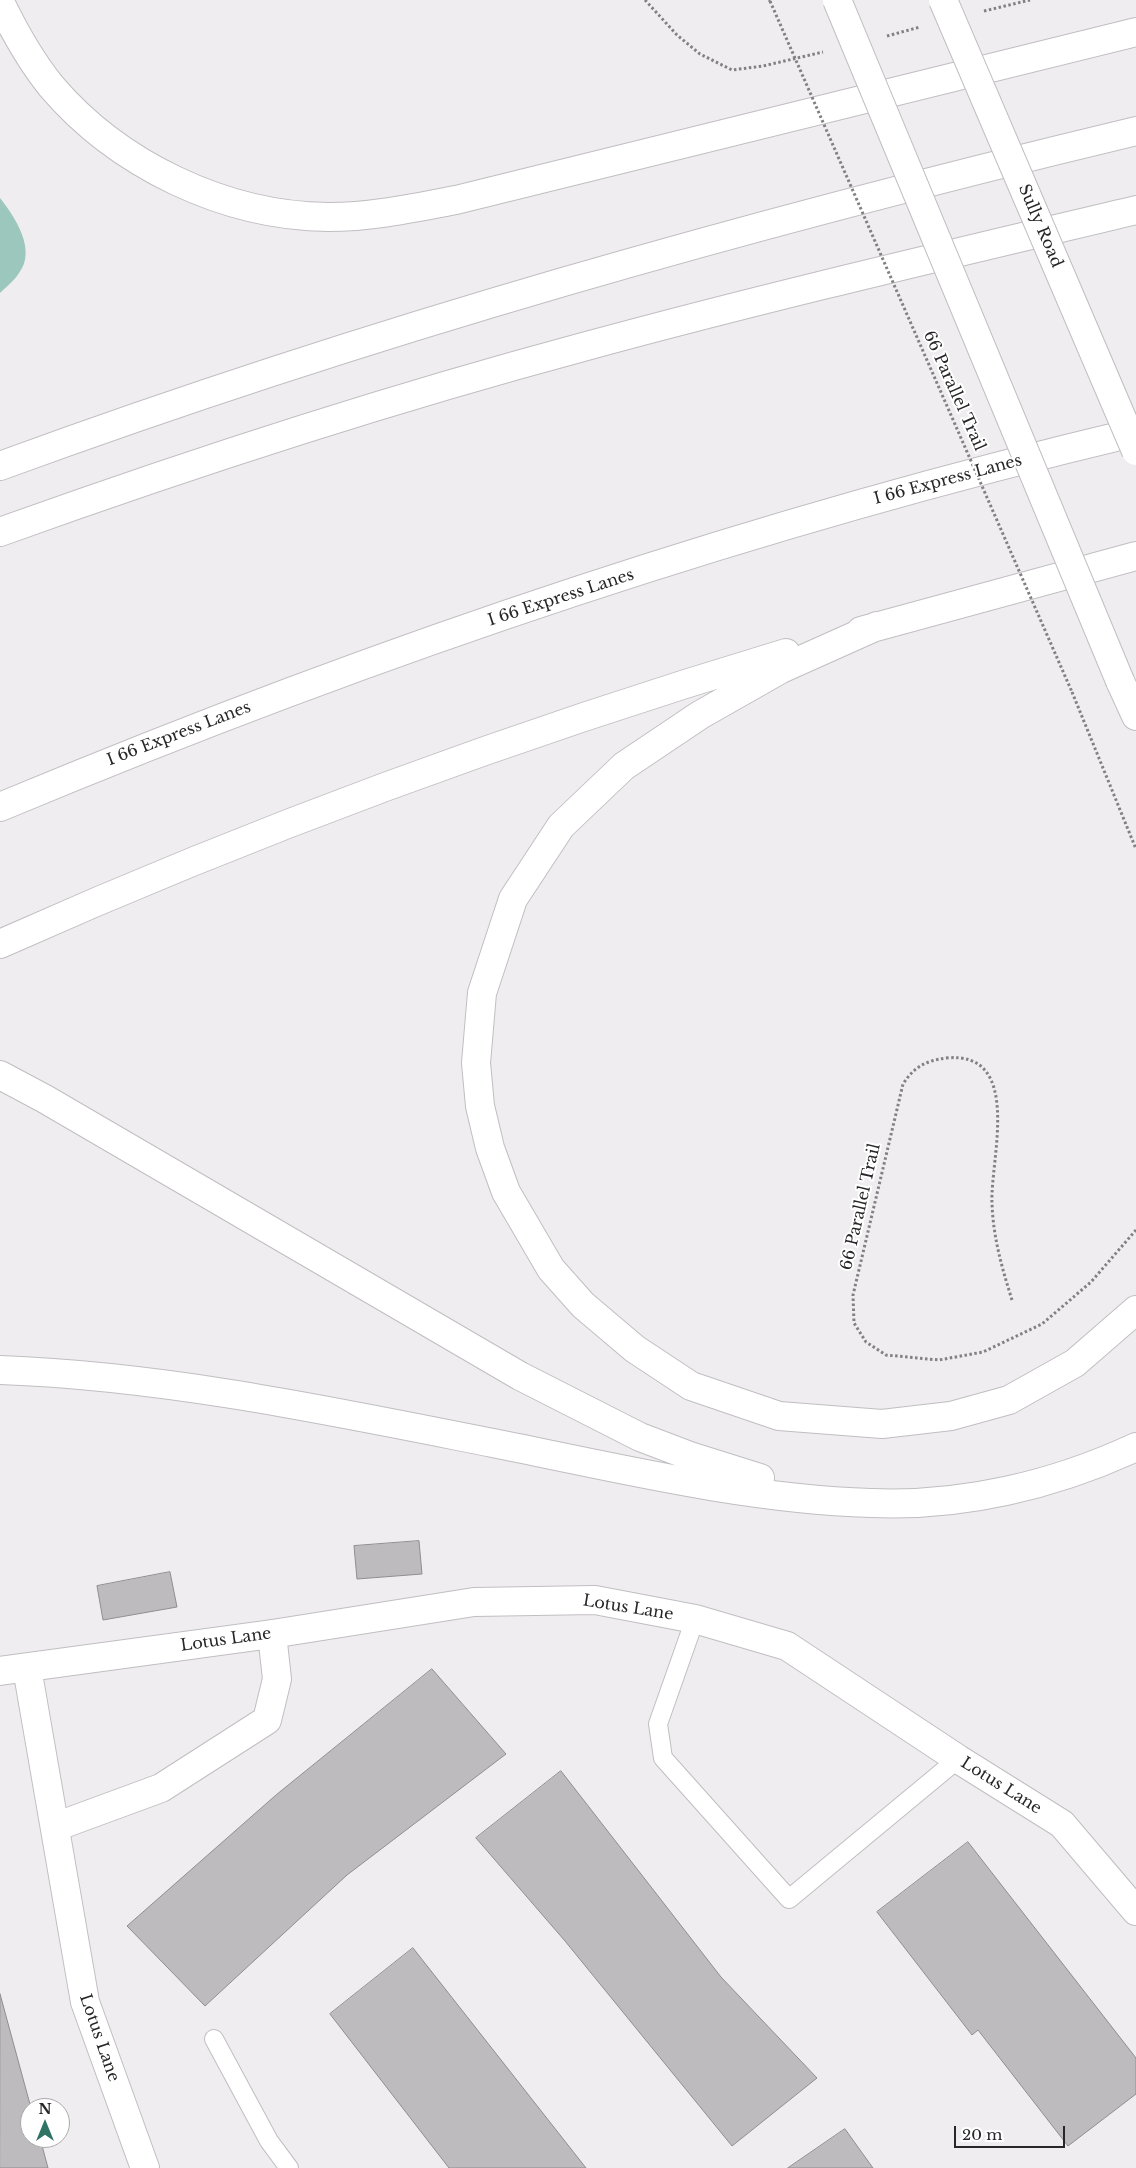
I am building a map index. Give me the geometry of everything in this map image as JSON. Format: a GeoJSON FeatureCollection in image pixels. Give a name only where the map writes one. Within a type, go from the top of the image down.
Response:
{"type":"FeatureCollection","features":[{"type":"Feature","properties":{"kind":"main road"},"geometry":{"type":"LineString","coordinates":[[837,0],[1136,716]]}},
{"type":"Feature","properties":{"kind":"main road","name":"Sully Road"},"geometry":{"type":"LineString","coordinates":[[943,0],[1136,451]]}},
{"type":"Feature","properties":{"kind":"main road"},"geometry":{"type":"LineString","coordinates":[[0,2],[17,37],[52,86],[90,124],[136,159],[173,180],[212,195],[259,208],[328,217],[374,214],[456,200],[1136,32]]}},
{"type":"Feature","properties":{"kind":"main road"},"geometry":{"type":"LineString","coordinates":[[0,466],[255,377],[519,294],[890,192],[1136,131]]}},
{"type":"Feature","properties":{"kind":"main road"},"geometry":{"type":"LineString","coordinates":[[0,532],[218,456],[485,374],[766,299],[1136,210]]}},
{"type":"Feature","properties":{"kind":"main road","name":"I 66 Express Lanes"},"geometry":{"type":"LineString","coordinates":[[0,807],[90,769],[316,682],[512,614],[707,550],[907,490],[1136,432]]}},
{"type":"Feature","properties":{"kind":"main road"},"geometry":{"type":"LineString","coordinates":[[0,944],[159,876],[377,791],[601,712],[877,626],[1136,556]]}},
{"type":"Feature","properties":{"kind":"main road"},"geometry":{"type":"LineString","coordinates":[[877,626],[781,669],[700,715],[624,766],[556,834],[513,900],[482,993],[476,1063],[480,1106],[490,1148],[506,1192],[551,1269],[583,1305],[634,1349],[691,1386],[779,1416],[882,1424],[951,1416],[1009,1400],[1075,1364],[1136,1310]]}},
{"type":"Feature","properties":{"kind":"main road"},"geometry":{"type":"LineString","coordinates":[[0,823],[90,769]]}},
{"type":"Feature","properties":{"kind":"main road"},"geometry":{"type":"LineString","coordinates":[[0,1075],[45,1099],[520,1376],[596,1416],[640,1437],[723,1467],[779,1483],[874,1504]]}},
{"type":"Feature","properties":{"kind":"main road"},"geometry":{"type":"LineString","coordinates":[[0,1370],[143,1382],[347,1414],[628,1470],[746,1491],[874,1504],[973,1497],[1023,1488],[1065,1475],[1136,1447]]}},
{"type":"Feature","properties":{"kind":"main road","name":"Lotus Lane"},"geometry":{"type":"LineString","coordinates":[[0,1671],[272,1634],[474,1602],[595,1600],[695,1619],[787,1646],[958,1759],[1062,1824],[1136,1911]]}},
{"type":"Feature","properties":{"kind":"main road"},"geometry":{"type":"LineString","coordinates":[[55,1827],[161,1788],[267,1720],[277,1679],[272,1634]]}},
{"type":"Feature","properties":{"kind":"main road","name":"Lotus Lane"},"geometry":{"type":"LineString","coordinates":[[27,1668],[85,2002],[145,2168]]}},
{"type":"Feature","properties":{"kind":"lane"},"geometry":{"type":"LineString","coordinates":[[695,1619],[658,1724],[663,1758],[789,1899],[958,1759]]}},
{"type":"Feature","properties":{"kind":"lane"},"geometry":{"type":"LineString","coordinates":[[214,2039],[269,2141],[289,2168]]}},
{"type":"Feature","properties":{"kind":"path","name":"66 Parallel Trail"},"geometry":{"type":"LineString","coordinates":[[769,0],[1072,692],[1136,849]]}},
{"type":"Feature","properties":{"kind":"path","name":"66 Parallel Trail"},"geometry":{"type":"LineString","coordinates":[[1012,1300],[998,1258],[992,1202],[998,1101],[993,1081],[981,1067],[968,1060],[948,1058],[927,1062],[912,1070],[903,1084],[853,1295],[854,1324],[866,1342],[886,1355],[939,1360],[983,1352],[1042,1324],[1091,1282],[1136,1230]]}},
{"type":"Feature","properties":{"kind":"shaded area"},"geometry":{"type":"Polygon","coordinates":[[[0,198],[12,214],[22,234],[26,254],[24,264],[19,273],[0,293],[0,198]]]}},
{"type":"Feature","properties":{"kind":"building"},"geometry":{"type":"Polygon","coordinates":[[[419,1541],[422,1574],[357,1579],[354,1546],[419,1541]]]}},
{"type":"Feature","properties":{"kind":"building"},"geometry":{"type":"Polygon","coordinates":[[[170,1572],[177,1607],[103,1620],[97,1586],[170,1572]]]}},
{"type":"Feature","properties":{"kind":"building"},"geometry":{"type":"Polygon","coordinates":[[[432,1669],[506,1754],[347,1875],[205,2006],[127,1926],[276,1795],[432,1669]]]}},
{"type":"Feature","properties":{"kind":"building"},"geometry":{"type":"Polygon","coordinates":[[[561,1771],[721,1977],[817,2078],[732,2146],[565,1941],[476,1838],[561,1771]]]}},
{"type":"Feature","properties":{"kind":"building"},"geometry":{"type":"Polygon","coordinates":[[[968,1842],[1136,2058],[1136,2094],[1068,2146],[978,2030],[972,2035],[877,1912],[968,1842]]]}},
{"type":"Feature","properties":{"kind":"building"},"geometry":{"type":"Polygon","coordinates":[[[413,1948],[586,2168],[449,2168],[330,2014],[413,1948]]]}},
{"type":"Feature","properties":{"kind":"building"},"geometry":{"type":"Polygon","coordinates":[[[0,1994],[28,2098],[20,2098],[20,2148],[43,2148],[48,2168],[0,2168],[0,1994]]]}},
{"type":"Feature","properties":{"kind":"building"},"geometry":{"type":"Polygon","coordinates":[[[845,2129],[873,2168],[788,2168],[845,2129]]]}}]}
